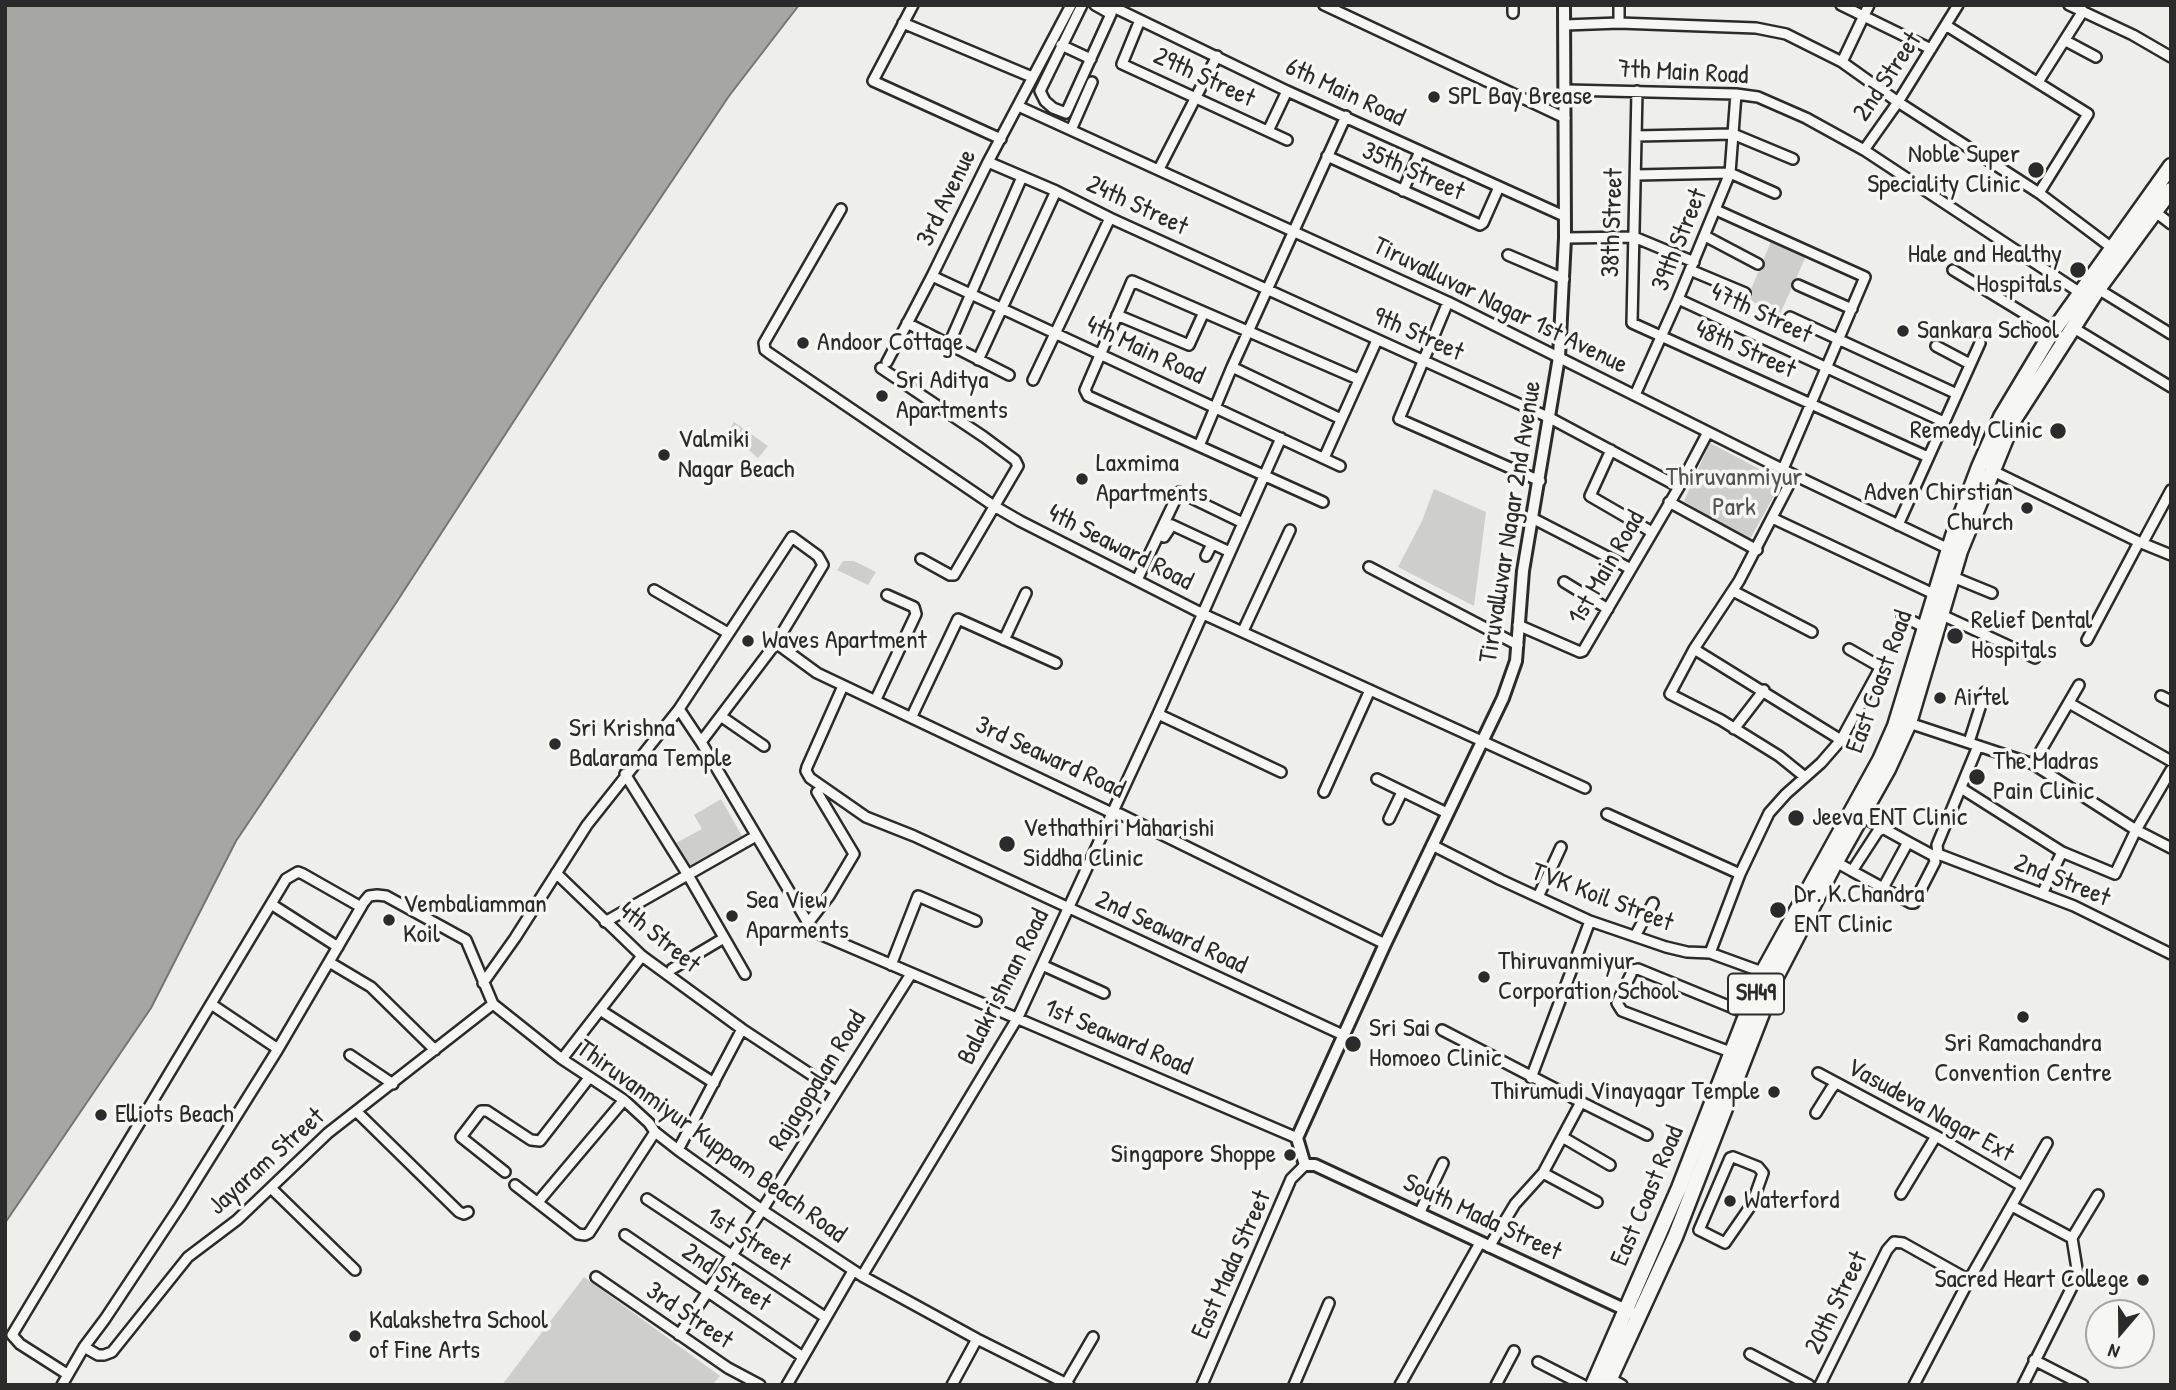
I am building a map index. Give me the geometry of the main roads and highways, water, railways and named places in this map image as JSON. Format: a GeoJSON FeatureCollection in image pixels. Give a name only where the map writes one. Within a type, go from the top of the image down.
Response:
{"type":"FeatureCollection","features":[{"type":"Feature","properties":{"kind":"main road","name":"East Coast Road"},"geometry":{"type":"LineString","coordinates":[[1593,1385],[1696,1183],[1770,975],[1880,760],[1904,700],[1936,595],[2013,421],[2098,289],[2116,251],[2171,166]]}},
{"type":"Feature","properties":{"kind":"main road","name":"East Coast Road"},"geometry":{"type":"LineString","coordinates":[[1613,1383],[1632,1313],[1748,1014],[1888,769],[1909,723],[1953,577],[1954,550],[1979,467],[2001,417],[2079,292],[2171,190]]}},
{"type":"Feature","properties":{"kind":"place","name":"SPL Bay Brease"},"geometry":{"type":"Point","coordinates":[1434,97]}},
{"type":"Feature","properties":{"kind":"place","name":"Noble Super Speciality Clinic"},"geometry":{"type":"Point","coordinates":[2036,170]}},
{"type":"Feature","properties":{"kind":"place","name":"Hale and Healthy Hospitals"},"geometry":{"type":"Point","coordinates":[2078,270]}},
{"type":"Feature","properties":{"kind":"place","name":"Sankara School"},"geometry":{"type":"Point","coordinates":[1903,331]}},
{"type":"Feature","properties":{"kind":"place","name":"Andoor Cottage"},"geometry":{"type":"Point","coordinates":[803,343]}},
{"type":"Feature","properties":{"kind":"place","name":"Sri Aditya Apartments"},"geometry":{"type":"Point","coordinates":[882,396]}},
{"type":"Feature","properties":{"kind":"place","name":"Remedy Clinic"},"geometry":{"type":"Point","coordinates":[2058,431]}},
{"type":"Feature","properties":{"kind":"place","name":"Valmiki Nagar Beach"},"geometry":{"type":"Point","coordinates":[664,455]}},
{"type":"Feature","properties":{"kind":"place","name":"Laxmima Apartments"},"geometry":{"type":"Point","coordinates":[1082,479]}},
{"type":"Feature","properties":{"kind":"place","name":"Adven Chirstian Church"},"geometry":{"type":"Point","coordinates":[2027,508]}},
{"type":"Feature","properties":{"kind":"place","name":"Relief Dental Hospitals"},"geometry":{"type":"Point","coordinates":[1955,636]}},
{"type":"Feature","properties":{"kind":"place","name":"Waves Apartment"},"geometry":{"type":"Point","coordinates":[748,641]}},
{"type":"Feature","properties":{"kind":"place","name":"Airtel"},"geometry":{"type":"Point","coordinates":[1940,698]}},
{"type":"Feature","properties":{"kind":"place","name":"Sri Krishna Balarama Temple"},"geometry":{"type":"Point","coordinates":[555,744]}},
{"type":"Feature","properties":{"kind":"place","name":"The Madras Pain Clinic"},"geometry":{"type":"Point","coordinates":[1977,777]}},
{"type":"Feature","properties":{"kind":"place","name":"Jeeva ENT Clinic"},"geometry":{"type":"Point","coordinates":[1796,818]}},
{"type":"Feature","properties":{"kind":"place","name":"Vethathiri Maharishi Siddha Clinic"},"geometry":{"type":"Point","coordinates":[1007,844]}},
{"type":"Feature","properties":{"kind":"place","name":"Dr. K.Chandra ENT Clinic"},"geometry":{"type":"Point","coordinates":[1778,910]}},
{"type":"Feature","properties":{"kind":"place","name":"Sea View Aparments"},"geometry":{"type":"Point","coordinates":[732,916]}},
{"type":"Feature","properties":{"kind":"place","name":"Vembaliamman Koil"},"geometry":{"type":"Point","coordinates":[389,920]}},
{"type":"Feature","properties":{"kind":"place","name":"Thiruvanmiyur Corporation School"},"geometry":{"type":"Point","coordinates":[1484,977]}},
{"type":"Feature","properties":{"kind":"place","name":"Sri Ramachandra Convention Centre"},"geometry":{"type":"Point","coordinates":[2023,1017]}},
{"type":"Feature","properties":{"kind":"place","name":"Sri Sai Homoeo Clinic"},"geometry":{"type":"Point","coordinates":[1353,1044]}},
{"type":"Feature","properties":{"kind":"place","name":"Thirumudi Vinayagar Temple"},"geometry":{"type":"Point","coordinates":[1774,1092]}},
{"type":"Feature","properties":{"kind":"place","name":"Elliots Beach"},"geometry":{"type":"Point","coordinates":[101,1115]}},
{"type":"Feature","properties":{"kind":"place","name":"Singapore Shoppe"},"geometry":{"type":"Point","coordinates":[1290,1155]}},
{"type":"Feature","properties":{"kind":"place","name":"Waterford"},"geometry":{"type":"Point","coordinates":[1730,1201]}},
{"type":"Feature","properties":{"kind":"place","name":"Sacred Heart College"},"geometry":{"type":"Point","coordinates":[2143,1280]}},
{"type":"Feature","properties":{"kind":"place","name":"Kalakshetra School of Fine Arts"},"geometry":{"type":"Point","coordinates":[355,1336]}},
{"type":"Feature","properties":{"kind":"park label","name":"Thiruvanmiyur Park"},"geometry":{"type":"Point","coordinates":[1734,493]}}]}
